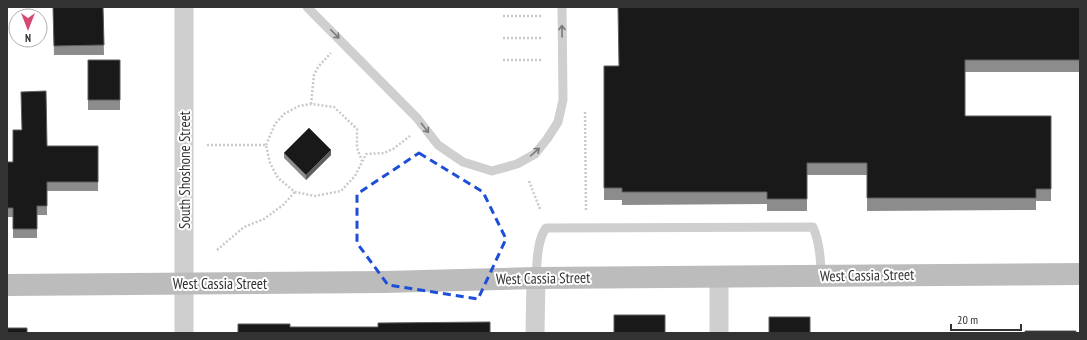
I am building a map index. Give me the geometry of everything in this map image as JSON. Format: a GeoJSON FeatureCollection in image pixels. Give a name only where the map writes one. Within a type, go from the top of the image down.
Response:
{"type":"FeatureCollection","features":[{"type":"Feature","properties":{"kind":"street","name":"South Shoshone Street"},"geometry":{"type":"LineString","coordinates":[[184,7],[184,333]]}},
{"type":"Feature","properties":{"kind":"street","name":"West Cassia Street"},"geometry":{"type":"LineString","coordinates":[[7,285],[384,282],[536,278],[719,276],[1080,274]]}},
{"type":"Feature","properties":{"kind":"street"},"geometry":{"type":"LineString","coordinates":[[719,276],[719,333]]}},
{"type":"Feature","properties":{"kind":"street"},"geometry":{"type":"LineString","coordinates":[[535,333],[536,278]]}},
{"type":"Feature","properties":{"kind":"lane"},"geometry":{"type":"LineString","coordinates":[[307,7],[417,118],[438,145],[463,162],[492,171],[517,164],[535,154],[558,122],[563,100],[562,7]]}},
{"type":"Feature","properties":{"kind":"lane"},"geometry":{"type":"LineString","coordinates":[[536,278],[541,234],[546,228],[813,227],[817,235],[820,251],[822,276]]}},
{"type":"Feature","properties":{"kind":"path"},"geometry":{"type":"LineString","coordinates":[[503,16],[542,16]]}},
{"type":"Feature","properties":{"kind":"path"},"geometry":{"type":"LineString","coordinates":[[503,38],[543,38]]}},
{"type":"Feature","properties":{"kind":"path"},"geometry":{"type":"LineString","coordinates":[[311,104],[314,75],[318,67],[334,51]]}},
{"type":"Feature","properties":{"kind":"path"},"geometry":{"type":"LineString","coordinates":[[503,60],[542,60]]}},
{"type":"Feature","properties":{"kind":"path"},"geometry":{"type":"LineString","coordinates":[[362,162],[357,148],[357,129],[334,107],[311,104],[299,106],[284,114],[275,124],[266,145],[270,164],[278,178],[295,192],[315,196],[341,191],[355,176],[362,162],[366,154],[384,153],[411,136]]}},
{"type":"Feature","properties":{"kind":"path"},"geometry":{"type":"LineString","coordinates":[[585,112],[586,215]]}},
{"type":"Feature","properties":{"kind":"path"},"geometry":{"type":"LineString","coordinates":[[207,145],[266,145]]}},
{"type":"Feature","properties":{"kind":"path"},"geometry":{"type":"LineString","coordinates":[[529,181],[540,209]]}},
{"type":"Feature","properties":{"kind":"path"},"geometry":{"type":"LineString","coordinates":[[217,250],[244,227],[264,219],[283,205],[295,192]]}},
{"type":"Feature","properties":{"kind":"highlighted area"},"geometry":{"type":"Polygon","coordinates":[[[419,153],[483,192],[506,239],[478,299],[388,285],[357,243],[357,194],[419,153]]]}},
{"type":"Feature","properties":{"kind":"building"},"geometry":{"type":"Polygon","coordinates":[[[53,7],[103,7],[104,45],[54,46],[53,7]]]}},
{"type":"Feature","properties":{"kind":"building"},"geometry":{"type":"Polygon","coordinates":[[[618,7],[1080,7],[1080,60],[965,60],[965,116],[1051,116],[1051,189],[1036,189],[1036,198],[867,198],[867,163],[807,163],[807,199],[767,199],[767,192],[622,192],[622,188],[604,188],[604,66],[619,66],[618,7]]]}},
{"type":"Feature","properties":{"kind":"building"},"geometry":{"type":"Polygon","coordinates":[[[88,60],[120,60],[120,100],[88,100],[88,60]]]}},
{"type":"Feature","properties":{"kind":"building"},"geometry":{"type":"Polygon","coordinates":[[[46,91],[47,146],[98,146],[98,182],[47,182],[47,206],[37,206],[37,229],[13,229],[13,208],[7,208],[7,162],[13,162],[13,130],[22,130],[21,92],[46,91]]]}},
{"type":"Feature","properties":{"kind":"building"},"geometry":{"type":"Polygon","coordinates":[[[309,128],[331,150],[306,175],[284,153],[309,128]]]}},
{"type":"Feature","properties":{"kind":"building"},"geometry":{"type":"Polygon","coordinates":[[[614,315],[665,315],[665,333],[614,333],[614,315]]]}},
{"type":"Feature","properties":{"kind":"building"},"geometry":{"type":"Polygon","coordinates":[[[769,317],[810,317],[810,333],[769,333],[769,317]]]}},
{"type":"Feature","properties":{"kind":"building"},"geometry":{"type":"Polygon","coordinates":[[[490,322],[490,333],[238,333],[238,324],[290,324],[290,327],[378,327],[378,323],[490,322]]]}},
{"type":"Feature","properties":{"kind":"building"},"geometry":{"type":"Polygon","coordinates":[[[7,328],[27,328],[27,333],[7,333],[7,328]]]}},
{"type":"Feature","properties":{"kind":"building"},"geometry":{"type":"Polygon","coordinates":[[[1025,331],[1076,331],[1076,333],[1025,333],[1025,331]]]}}]}
